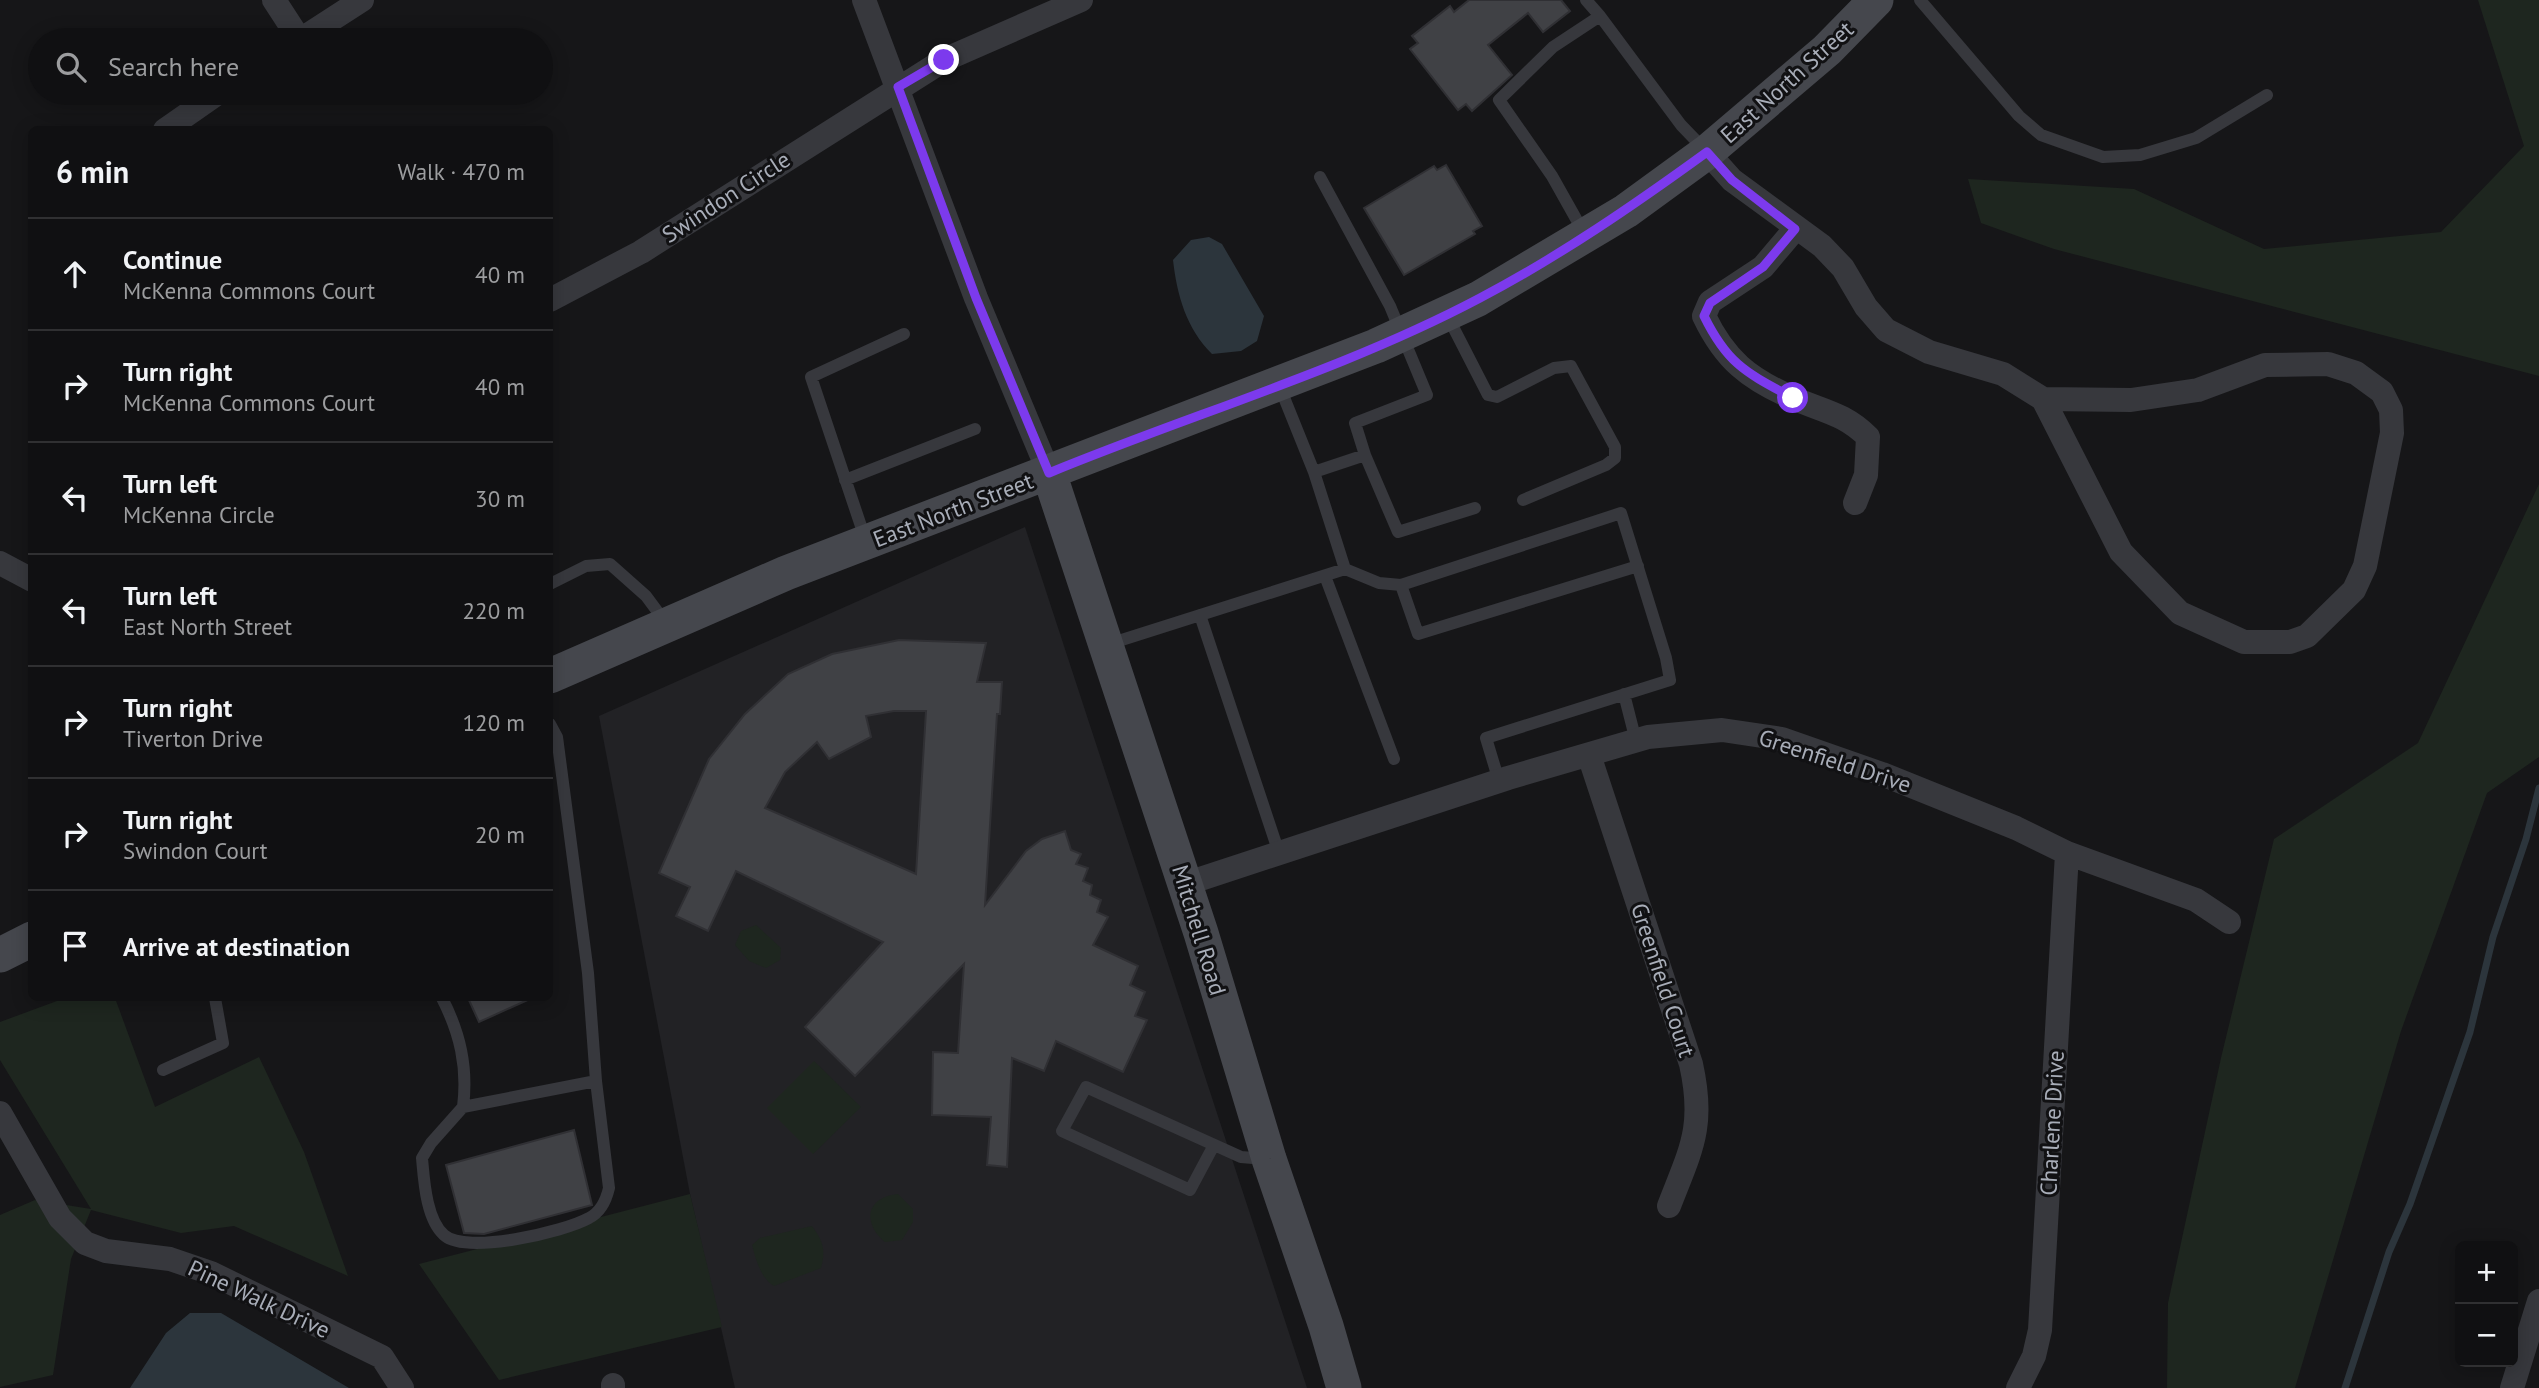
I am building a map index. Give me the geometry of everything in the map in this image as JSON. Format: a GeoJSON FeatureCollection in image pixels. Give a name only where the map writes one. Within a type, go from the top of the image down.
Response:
{"type":"FeatureCollection","features":[{"type":"Feature","properties":{"kind":"main road","name":"East North Street"},"geometry":{"type":"LineString","coordinates":[[553,675],[666,623],[1279,383],[1403,333],[1478,299],[1586,236],[1707,152],[1827,50],[1876,0]]}},
{"type":"Feature","properties":{"kind":"main road","name":"Mitchell Road"},"geometry":{"type":"LineString","coordinates":[[1049,473],[1108,644],[1269,1159],[1326,1325],[1343,1388]]}},
{"type":"Feature","properties":{"kind":"main road"},"geometry":{"type":"LineString","coordinates":[[0,955],[28,941]]}},
{"type":"Feature","properties":{"kind":"street"},"geometry":{"type":"LineString","coordinates":[[274,0],[292,28]]}},
{"type":"Feature","properties":{"kind":"street"},"geometry":{"type":"LineString","coordinates":[[319,28],[362,0]]}},
{"type":"Feature","properties":{"kind":"street"},"geometry":{"type":"LineString","coordinates":[[864,0],[976,298],[1049,473]]}},
{"type":"Feature","properties":{"kind":"street","name":"Swindon Circle"},"geometry":{"type":"LineString","coordinates":[[553,298],[641,252],[944,60],[1082,0]]}},
{"type":"Feature","properties":{"kind":"street"},"geometry":{"type":"LineString","coordinates":[[171,126],[201,105]]}},
{"type":"Feature","properties":{"kind":"street"},"geometry":{"type":"LineString","coordinates":[[1707,152],[1732,180],[1795,229],[1822,246],[1843,268],[1866,307],[1886,330],[1930,352],[2003,374],[2043,399],[2121,552],[2180,613],[2244,642],[2290,642],[2307,636],[2354,590],[2365,566],[2392,433],[2391,410],[2382,392],[2356,373],[2328,364],[2266,365],[2198,390],[2131,400],[2043,399]]}},
{"type":"Feature","properties":{"kind":"street"},"geometry":{"type":"LineString","coordinates":[[1795,229],[1763,267],[1710,303],[1704,316],[1722,349],[1741,370],[1793,398],[1851,420],[1868,437],[1866,475],[1855,503]]}},
{"type":"Feature","properties":{"kind":"street"},"geometry":{"type":"LineString","coordinates":[[0,563],[28,578]]}},
{"type":"Feature","properties":{"kind":"street","name":"Greenfield Drive"},"geometry":{"type":"LineString","coordinates":[[1185,884],[1499,781],[1636,741],[1682,731],[1722,730],[1782,739],[1882,774],[2016,828],[2067,853],[2196,900],[2229,922]]}},
{"type":"Feature","properties":{"kind":"street","name":"Greenfield Court"},"geometry":{"type":"LineString","coordinates":[[1590,755],[1691,1064],[1699,1099],[1695,1139],[1669,1206]]}},
{"type":"Feature","properties":{"kind":"street","name":"Charlene Drive"},"geometry":{"type":"LineString","coordinates":[[2018,1388],[2034,1356],[2040,1330],[2067,853]]}},
{"type":"Feature","properties":{"kind":"street","name":"Pine Walk Drive"},"geometry":{"type":"LineString","coordinates":[[0,1113],[60,1218],[85,1243],[106,1251],[170,1259],[211,1273],[382,1357],[402,1388]]}},
{"type":"Feature","properties":{"kind":"street"},"geometry":{"type":"LineString","coordinates":[[2512,1388],[2539,1301]]}},
{"type":"Feature","properties":{"kind":"lane"},"geometry":{"type":"LineString","coordinates":[[1586,0],[1681,125],[1707,152]]}},
{"type":"Feature","properties":{"kind":"lane"},"geometry":{"type":"LineString","coordinates":[[1920,0],[2019,116],[2041,135],[2103,157],[2140,155],[2196,138],[2267,95]]}},
{"type":"Feature","properties":{"kind":"lane"},"geometry":{"type":"LineString","coordinates":[[1586,236],[1552,176],[1499,100],[1553,47],[1600,16]]}},
{"type":"Feature","properties":{"kind":"lane"},"geometry":{"type":"LineString","coordinates":[[1320,177],[1403,333],[1427,395],[1355,423],[1365,456],[1398,532],[1475,508]]}},
{"type":"Feature","properties":{"kind":"lane"},"geometry":{"type":"LineString","coordinates":[[1447,313],[1488,395],[1497,397],[1554,368],[1570,366],[1615,447],[1615,458],[1606,465],[1523,500]]}},
{"type":"Feature","properties":{"kind":"lane"},"geometry":{"type":"LineString","coordinates":[[867,543],[811,377],[904,334]]}},
{"type":"Feature","properties":{"kind":"lane"},"geometry":{"type":"LineString","coordinates":[[1279,383],[1314,472],[1345,569]]}},
{"type":"Feature","properties":{"kind":"lane"},"geometry":{"type":"LineString","coordinates":[[845,480],[975,429]]}},
{"type":"Feature","properties":{"kind":"lane"},"geometry":{"type":"LineString","coordinates":[[1314,472],[1365,456]]}},
{"type":"Feature","properties":{"kind":"lane"},"geometry":{"type":"LineString","coordinates":[[1108,644],[1345,569],[1379,583],[1401,585],[1621,513],[1667,658],[1670,680],[1486,738],[1499,781]]}},
{"type":"Feature","properties":{"kind":"lane"},"geometry":{"type":"LineString","coordinates":[[553,582],[586,566],[610,564],[646,596],[666,623]]}},
{"type":"Feature","properties":{"kind":"lane"},"geometry":{"type":"LineString","coordinates":[[1401,585],[1418,634],[1638,566]]}},
{"type":"Feature","properties":{"kind":"lane"},"geometry":{"type":"LineString","coordinates":[[1325,576],[1394,759]]}},
{"type":"Feature","properties":{"kind":"lane"},"geometry":{"type":"LineString","coordinates":[[1200,615],[1279,853]]}},
{"type":"Feature","properties":{"kind":"lane"},"geometry":{"type":"LineString","coordinates":[[1624,694],[1636,741]]}},
{"type":"Feature","properties":{"kind":"lane"},"geometry":{"type":"LineString","coordinates":[[444,1001],[457,1026],[467,1077],[463,1107],[431,1143],[422,1158],[434,1220],[443,1234],[458,1243],[476,1245],[527,1236],[588,1219],[606,1201],[609,1188],[596,1081],[588,973],[557,737],[553,730]]}},
{"type":"Feature","properties":{"kind":"lane"},"geometry":{"type":"LineString","coordinates":[[163,1070],[223,1043],[216,1001]]}},
{"type":"Feature","properties":{"kind":"lane"},"geometry":{"type":"LineString","coordinates":[[463,1107],[596,1081]]}},
{"type":"Feature","properties":{"kind":"lane"},"geometry":{"type":"LineString","coordinates":[[1214,1145],[1190,1190],[1062,1132],[1086,1087],[1241,1157],[1269,1159]]}},
{"type":"Feature","properties":{"kind":"shaded area"},"geometry":{"type":"Polygon","coordinates":[[[2478,0],[2539,0],[2539,376],[2054,249],[1981,223],[1968,179],[2134,189],[2264,249],[2441,232],[2524,146],[2478,0]]]}},
{"type":"Feature","properties":{"kind":"shaded area"},"geometry":{"type":"Polygon","coordinates":[[[1209,237],[1222,244],[1264,316],[1257,341],[1241,351],[1212,354],[1189,322],[1180,298],[1173,260],[1191,240],[1209,237]]]}},
{"type":"Feature","properties":{"kind":"shaded area"},"geometry":{"type":"Polygon","coordinates":[[[2539,484],[2539,757],[2487,793],[2401,1031],[2295,1388],[2167,1388],[2168,1303],[2221,1058],[2274,839],[2418,743],[2539,484]]]}},
{"type":"Feature","properties":{"kind":"shaded area"},"geometry":{"type":"Polygon","coordinates":[[[1025,527],[1307,1388],[735,1388],[690,1194],[599,716],[1025,527]]]}},
{"type":"Feature","properties":{"kind":"shaded area"},"geometry":{"type":"Polygon","coordinates":[[[756,925],[781,948],[780,960],[766,968],[749,961],[735,945],[741,931],[756,925]]]}},
{"type":"Feature","properties":{"kind":"shaded area"},"geometry":{"type":"Polygon","coordinates":[[[57,1001],[116,1001],[155,1107],[259,1057],[304,1152],[348,1276],[234,1226],[181,1233],[91,1210],[71,1259],[53,1375],[0,1387],[0,1215],[35,1200],[91,1209],[0,1060],[0,1022],[57,1001]]]}},
{"type":"Feature","properties":{"kind":"shaded area"},"geometry":{"type":"Polygon","coordinates":[[[814,1061],[861,1107],[813,1154],[767,1108],[814,1061]]]}},
{"type":"Feature","properties":{"kind":"shaded area"},"geometry":{"type":"Polygon","coordinates":[[[690,1194],[722,1327],[499,1380],[419,1264],[690,1194]]]}},
{"type":"Feature","properties":{"kind":"shaded area"},"geometry":{"type":"Polygon","coordinates":[[[898,1194],[913,1209],[913,1222],[902,1240],[885,1242],[873,1227],[871,1212],[879,1200],[898,1194]]]}},
{"type":"Feature","properties":{"kind":"shaded area"},"geometry":{"type":"Polygon","coordinates":[[[812,1226],[823,1246],[821,1268],[774,1286],[762,1273],[752,1245],[760,1238],[812,1226]]]}},
{"type":"Feature","properties":{"kind":"shaded area"},"geometry":{"type":"Polygon","coordinates":[[[190,1313],[221,1313],[349,1388],[130,1388],[166,1333],[190,1313]]]}},
{"type":"Feature","properties":{"kind":"building"},"geometry":{"type":"Polygon","coordinates":[[[1469,0],[1561,0],[1570,11],[1543,32],[1528,13],[1488,45],[1512,75],[1472,111],[1466,104],[1458,110],[1410,49],[1418,43],[1412,36],[1450,6],[1454,12],[1469,0]]]}},
{"type":"Feature","properties":{"kind":"building"},"geometry":{"type":"Polygon","coordinates":[[[1446,165],[1482,226],[1473,231],[1475,234],[1404,275],[1364,208],[1434,166],[1437,170],[1446,165]]]}},
{"type":"Feature","properties":{"kind":"building"},"geometry":{"type":"Polygon","coordinates":[[[899,640],[986,643],[977,682],[1002,682],[1000,714],[997,714],[985,905],[1026,851],[1042,839],[1065,831],[1071,850],[1081,854],[1076,864],[1088,868],[1083,881],[1092,885],[1090,895],[1101,900],[1097,912],[1108,917],[1093,945],[1138,966],[1130,985],[1145,992],[1135,1016],[1147,1020],[1123,1072],[1056,1041],[1044,1071],[1012,1058],[1007,1167],[987,1165],[991,1117],[932,1115],[933,1052],[958,1053],[964,964],[855,1076],[805,1027],[883,942],[736,871],[708,931],[676,916],[690,887],[659,873],[709,759],[745,714],[788,674],[832,654],[899,640]],[[894,711],[866,716],[871,737],[829,759],[817,742],[785,772],[765,808],[916,874],[926,711],[894,711]]]}},
{"type":"Feature","properties":{"kind":"building"},"geometry":{"type":"Polygon","coordinates":[[[469,1001],[525,1001],[479,1022],[469,1001]]]}},
{"type":"Feature","properties":{"kind":"building"},"geometry":{"type":"Polygon","coordinates":[[[574,1130],[592,1205],[484,1234],[464,1233],[446,1165],[574,1130]]]}},
{"type":"Feature","properties":{"kind":"waterway"},"geometry":{"type":"LineString","coordinates":[[2345,1388],[2389,1252],[2410,1204],[2470,1032],[2493,937],[2526,839],[2539,788]]}},
{"type":"Feature","properties":{"kind":"route"},"geometry":{"type":"LineString","coordinates":[[944,60],[898,87],[976,298],[1049,473],[1376,346],[1478,299],[1626,211],[1707,152],[1732,180],[1795,229],[1763,267],[1710,303],[1704,316],[1722,349],[1741,370],[1793,398]]}}]}
